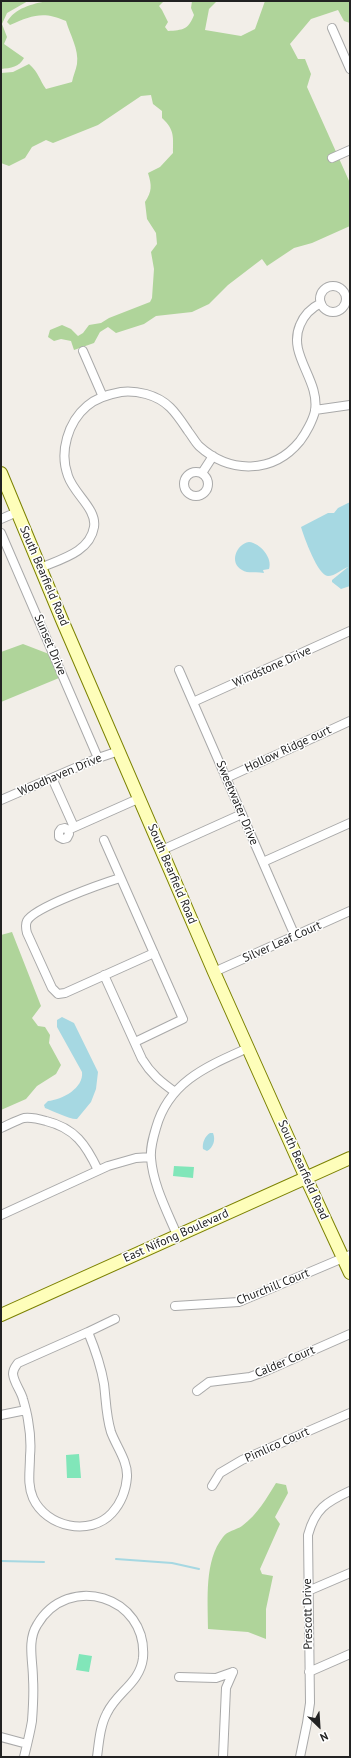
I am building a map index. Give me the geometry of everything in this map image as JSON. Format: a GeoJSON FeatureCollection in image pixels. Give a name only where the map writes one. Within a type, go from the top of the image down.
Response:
{"type":"FeatureCollection","features":[{"type":"Feature","properties":{"kind":"street"},"geometry":{"type":"LineString","coordinates":[[332,28],[350,69]]}},
{"type":"Feature","properties":{"kind":"street"},"geometry":{"type":"LineString","coordinates":[[332,158],[350,150]]}},
{"type":"Feature","properties":{"kind":"street"},"geometry":{"type":"LineString","coordinates":[[40,568],[84,547],[94,528],[95,518],[91,510],[73,489],[65,462],[67,437],[72,425],[88,405],[103,397],[122,392],[138,392],[158,397],[175,412],[198,445],[213,456],[234,466],[251,468],[264,465],[277,460],[300,441],[309,426],[315,410],[313,390],[309,376],[296,344],[297,333],[302,319],[311,308],[321,303]]}},
{"type":"Feature","properties":{"kind":"street"},"geometry":{"type":"LineString","coordinates":[[83,351],[103,397]]}},
{"type":"Feature","properties":{"kind":"street"},"geometry":{"type":"LineString","coordinates":[[315,410],[350,405]]}},
{"type":"Feature","properties":{"kind":"street"},"geometry":{"type":"LineString","coordinates":[[202,473],[213,456]]}},
{"type":"Feature","properties":{"kind":"street","name":"South Bearfield Road"},"geometry":{"type":"LineString","coordinates":[[1,473],[40,568],[214,972],[306,1178],[347,1256],[350,1273]]}},
{"type":"Feature","properties":{"kind":"street"},"geometry":{"type":"LineString","coordinates":[[1,519],[18,512]]}},
{"type":"Feature","properties":{"kind":"street","name":"Sunset Drive"},"geometry":{"type":"LineString","coordinates":[[1,533],[98,758]]}},
{"type":"Feature","properties":{"kind":"street","name":"Windstone Drive"},"geometry":{"type":"LineString","coordinates":[[193,702],[350,631]]}},
{"type":"Feature","properties":{"kind":"street","name":"Sweetwater Drive"},"geometry":{"type":"LineString","coordinates":[[179,670],[295,936]]}},
{"type":"Feature","properties":{"kind":"street","name":"Hollow Ridge ourt"},"geometry":{"type":"LineString","coordinates":[[226,778],[350,721]]}},
{"type":"Feature","properties":{"kind":"street","name":"Woodhaven Drive"},"geometry":{"type":"LineString","coordinates":[[1,800],[98,758],[119,751]]}},
{"type":"Feature","properties":{"kind":"street"},"geometry":{"type":"LineString","coordinates":[[52,778],[71,829],[140,798]]}},
{"type":"Feature","properties":{"kind":"street"},"geometry":{"type":"LineString","coordinates":[[162,850],[242,814]]}},
{"type":"Feature","properties":{"kind":"street"},"geometry":{"type":"LineString","coordinates":[[263,862],[350,823]]}},
{"type":"Feature","properties":{"kind":"street"},"geometry":{"type":"LineString","coordinates":[[104,840],[183,1019],[135,1042]]}},
{"type":"Feature","properties":{"kind":"street"},"geometry":{"type":"LineString","coordinates":[[120,878],[81,891],[40,911],[27,921],[26,927],[52,988],[58,994],[65,993],[154,953]]}},
{"type":"Feature","properties":{"kind":"street","name":"Silver Leaf Court"},"geometry":{"type":"LineString","coordinates":[[214,972],[350,911]]}},
{"type":"Feature","properties":{"kind":"street"},"geometry":{"type":"LineString","coordinates":[[104,975],[148,1069],[157,1079],[175,1092]]}},
{"type":"Feature","properties":{"kind":"street"},"geometry":{"type":"LineString","coordinates":[[178,1235],[159,1192],[151,1157],[152,1142],[157,1123],[164,1107],[175,1092],[192,1076],[206,1067],[248,1048]]}},
{"type":"Feature","properties":{"kind":"street"},"geometry":{"type":"LineString","coordinates":[[1,1128],[24,1118],[34,1118],[53,1122],[76,1135],[83,1143],[98,1170]]}},
{"type":"Feature","properties":{"kind":"street"},"geometry":{"type":"LineString","coordinates":[[1,1215],[98,1170],[121,1161],[151,1157]]}},
{"type":"Feature","properties":{"kind":"street","name":"East Nifong Boulevard"},"geometry":{"type":"LineString","coordinates":[[1,1315],[350,1158]]}},
{"type":"Feature","properties":{"kind":"street","name":"Churchill Court"},"geometry":{"type":"LineString","coordinates":[[175,1306],[239,1302],[347,1256]]}},
{"type":"Feature","properties":{"kind":"street"},"geometry":{"type":"LineString","coordinates":[[88,1332],[99,1360],[104,1384],[110,1430],[124,1462],[127,1475],[125,1488],[120,1502],[112,1514],[103,1520],[78,1527],[53,1520],[38,1507],[33,1498],[28,1479],[30,1457],[28,1421],[26,1410],[13,1375],[14,1368],[18,1363],[115,1319]]}},
{"type":"Feature","properties":{"kind":"street","name":"Calder Court"},"geometry":{"type":"LineString","coordinates":[[197,1391],[209,1382],[250,1377],[350,1334]]}},
{"type":"Feature","properties":{"kind":"street"},"geometry":{"type":"LineString","coordinates":[[1,1415],[26,1410]]}},
{"type":"Feature","properties":{"kind":"street","name":"Pimlico Court"},"geometry":{"type":"LineString","coordinates":[[212,1486],[220,1473],[242,1460],[350,1413]]}},
{"type":"Feature","properties":{"kind":"street","name":"Prescott Drive"},"geometry":{"type":"LineString","coordinates":[[300,1757],[308,1723],[310,1703],[308,1547],[311,1524],[323,1506],[332,1499],[350,1491]]}},
{"type":"Feature","properties":{"kind":"street"},"geometry":{"type":"LineString","coordinates":[[308,1591],[350,1573]]}},
{"type":"Feature","properties":{"kind":"street"},"geometry":{"type":"LineString","coordinates":[[24,1757],[32,1723],[32,1638],[37,1625],[46,1613],[60,1602],[74,1597],[89,1595],[113,1602],[127,1612],[137,1625],[140,1635],[142,1659],[140,1670],[133,1682],[114,1702],[107,1713],[101,1728],[97,1757]]}},
{"type":"Feature","properties":{"kind":"street"},"geometry":{"type":"LineString","coordinates":[[309,1672],[350,1654]]}},
{"type":"Feature","properties":{"kind":"street"},"geometry":{"type":"LineString","coordinates":[[179,1677],[216,1678],[233,1672],[226,1688],[223,1757]]}},
{"type":"Feature","properties":{"kind":"street"},"geometry":{"type":"LineString","coordinates":[[1,1737],[27,1744]]}},
{"type":"Feature","properties":{"kind":"green space"},"geometry":{"type":"Polygon","coordinates":[[[1,1],[28,1],[7,13],[2,24],[7,37],[4,44],[24,58],[17,65],[1,69],[1,1]]]}},
{"type":"Feature","properties":{"kind":"green space"},"geometry":{"type":"Polygon","coordinates":[[[47,1],[164,1],[159,6],[168,22],[165,27],[168,31],[178,30],[190,24],[194,15],[191,8],[192,1],[217,1],[209,9],[205,30],[241,36],[255,29],[265,1],[350,1],[350,23],[344,21],[338,10],[311,19],[290,44],[298,59],[305,59],[311,74],[307,87],[350,183],[350,226],[312,243],[294,248],[267,266],[262,259],[228,285],[209,304],[192,312],[156,316],[144,324],[116,333],[108,327],[100,332],[94,343],[74,350],[71,341],[61,339],[54,341],[48,337],[50,330],[62,325],[71,329],[78,336],[83,333],[89,325],[101,323],[109,318],[150,302],[152,298],[154,269],[151,252],[157,244],[156,233],[147,219],[145,202],[151,188],[148,173],[160,167],[173,153],[173,142],[171,130],[162,118],[162,111],[153,104],[151,95],[141,96],[98,125],[53,143],[46,140],[32,147],[25,158],[9,166],[1,163],[1,73],[13,72],[29,64],[37,73],[46,89],[72,82],[76,68],[77,53],[66,21],[44,15],[25,19],[10,25],[7,22],[10,17],[24,7],[47,1]]]}},
{"type":"Feature","properties":{"kind":"green space"},"geometry":{"type":"Polygon","coordinates":[[[23,644],[49,654],[59,678],[1,702],[1,652],[23,644]]]}},
{"type":"Feature","properties":{"kind":"green space"},"geometry":{"type":"Polygon","coordinates":[[[12,932],[41,1006],[32,1018],[38,1026],[45,1027],[50,1035],[49,1043],[61,1065],[56,1074],[37,1086],[26,1099],[1,1110],[1,935],[12,932]]]}},
{"type":"Feature","properties":{"kind":"green space"},"geometry":{"type":"Polygon","coordinates":[[[174,1166],[194,1167],[193,1178],[173,1176],[174,1166]]]}},
{"type":"Feature","properties":{"kind":"green space"},"geometry":{"type":"Polygon","coordinates":[[[79,1454],[81,1478],[67,1478],[66,1455],[79,1454]]]}},
{"type":"Feature","properties":{"kind":"green space"},"geometry":{"type":"Polygon","coordinates":[[[276,1483],[286,1485],[288,1493],[275,1517],[280,1524],[260,1569],[262,1574],[273,1576],[266,1609],[266,1639],[248,1632],[208,1629],[208,1581],[213,1557],[217,1547],[225,1535],[242,1526],[253,1516],[276,1483]]]}},
{"type":"Feature","properties":{"kind":"green space"},"geometry":{"type":"Polygon","coordinates":[[[79,1654],[92,1656],[89,1672],[76,1670],[79,1654]]]}},
{"type":"Feature","properties":{"kind":"water"},"geometry":{"type":"Polygon","coordinates":[[[350,502],[350,586],[341,589],[332,582],[332,580],[348,567],[331,576],[324,574],[320,570],[312,555],[301,527],[328,513],[334,513],[338,508],[350,502]]]}},
{"type":"Feature","properties":{"kind":"water"},"geometry":{"type":"Polygon","coordinates":[[[249,542],[261,548],[269,560],[269,569],[263,570],[264,573],[244,571],[238,567],[236,563],[235,559],[238,550],[244,543],[249,542]]]}},
{"type":"Feature","properties":{"kind":"water"},"geometry":{"type":"Polygon","coordinates":[[[62,1017],[74,1023],[98,1072],[96,1089],[91,1102],[77,1119],[66,1117],[45,1108],[44,1105],[48,1101],[60,1098],[71,1092],[80,1083],[82,1078],[82,1072],[57,1027],[57,1020],[62,1017]]]}},
{"type":"Feature","properties":{"kind":"water"},"geometry":{"type":"Polygon","coordinates":[[[210,1133],[213,1133],[214,1141],[211,1148],[207,1151],[203,1149],[203,1142],[210,1133]]]}},
{"type":"Feature","properties":{"kind":"waterway"},"geometry":{"type":"LineString","coordinates":[[116,1559],[172,1563],[199,1569]]}},
{"type":"Feature","properties":{"kind":"waterway"},"geometry":{"type":"LineString","coordinates":[[1,1561],[44,1562]]}}]}
